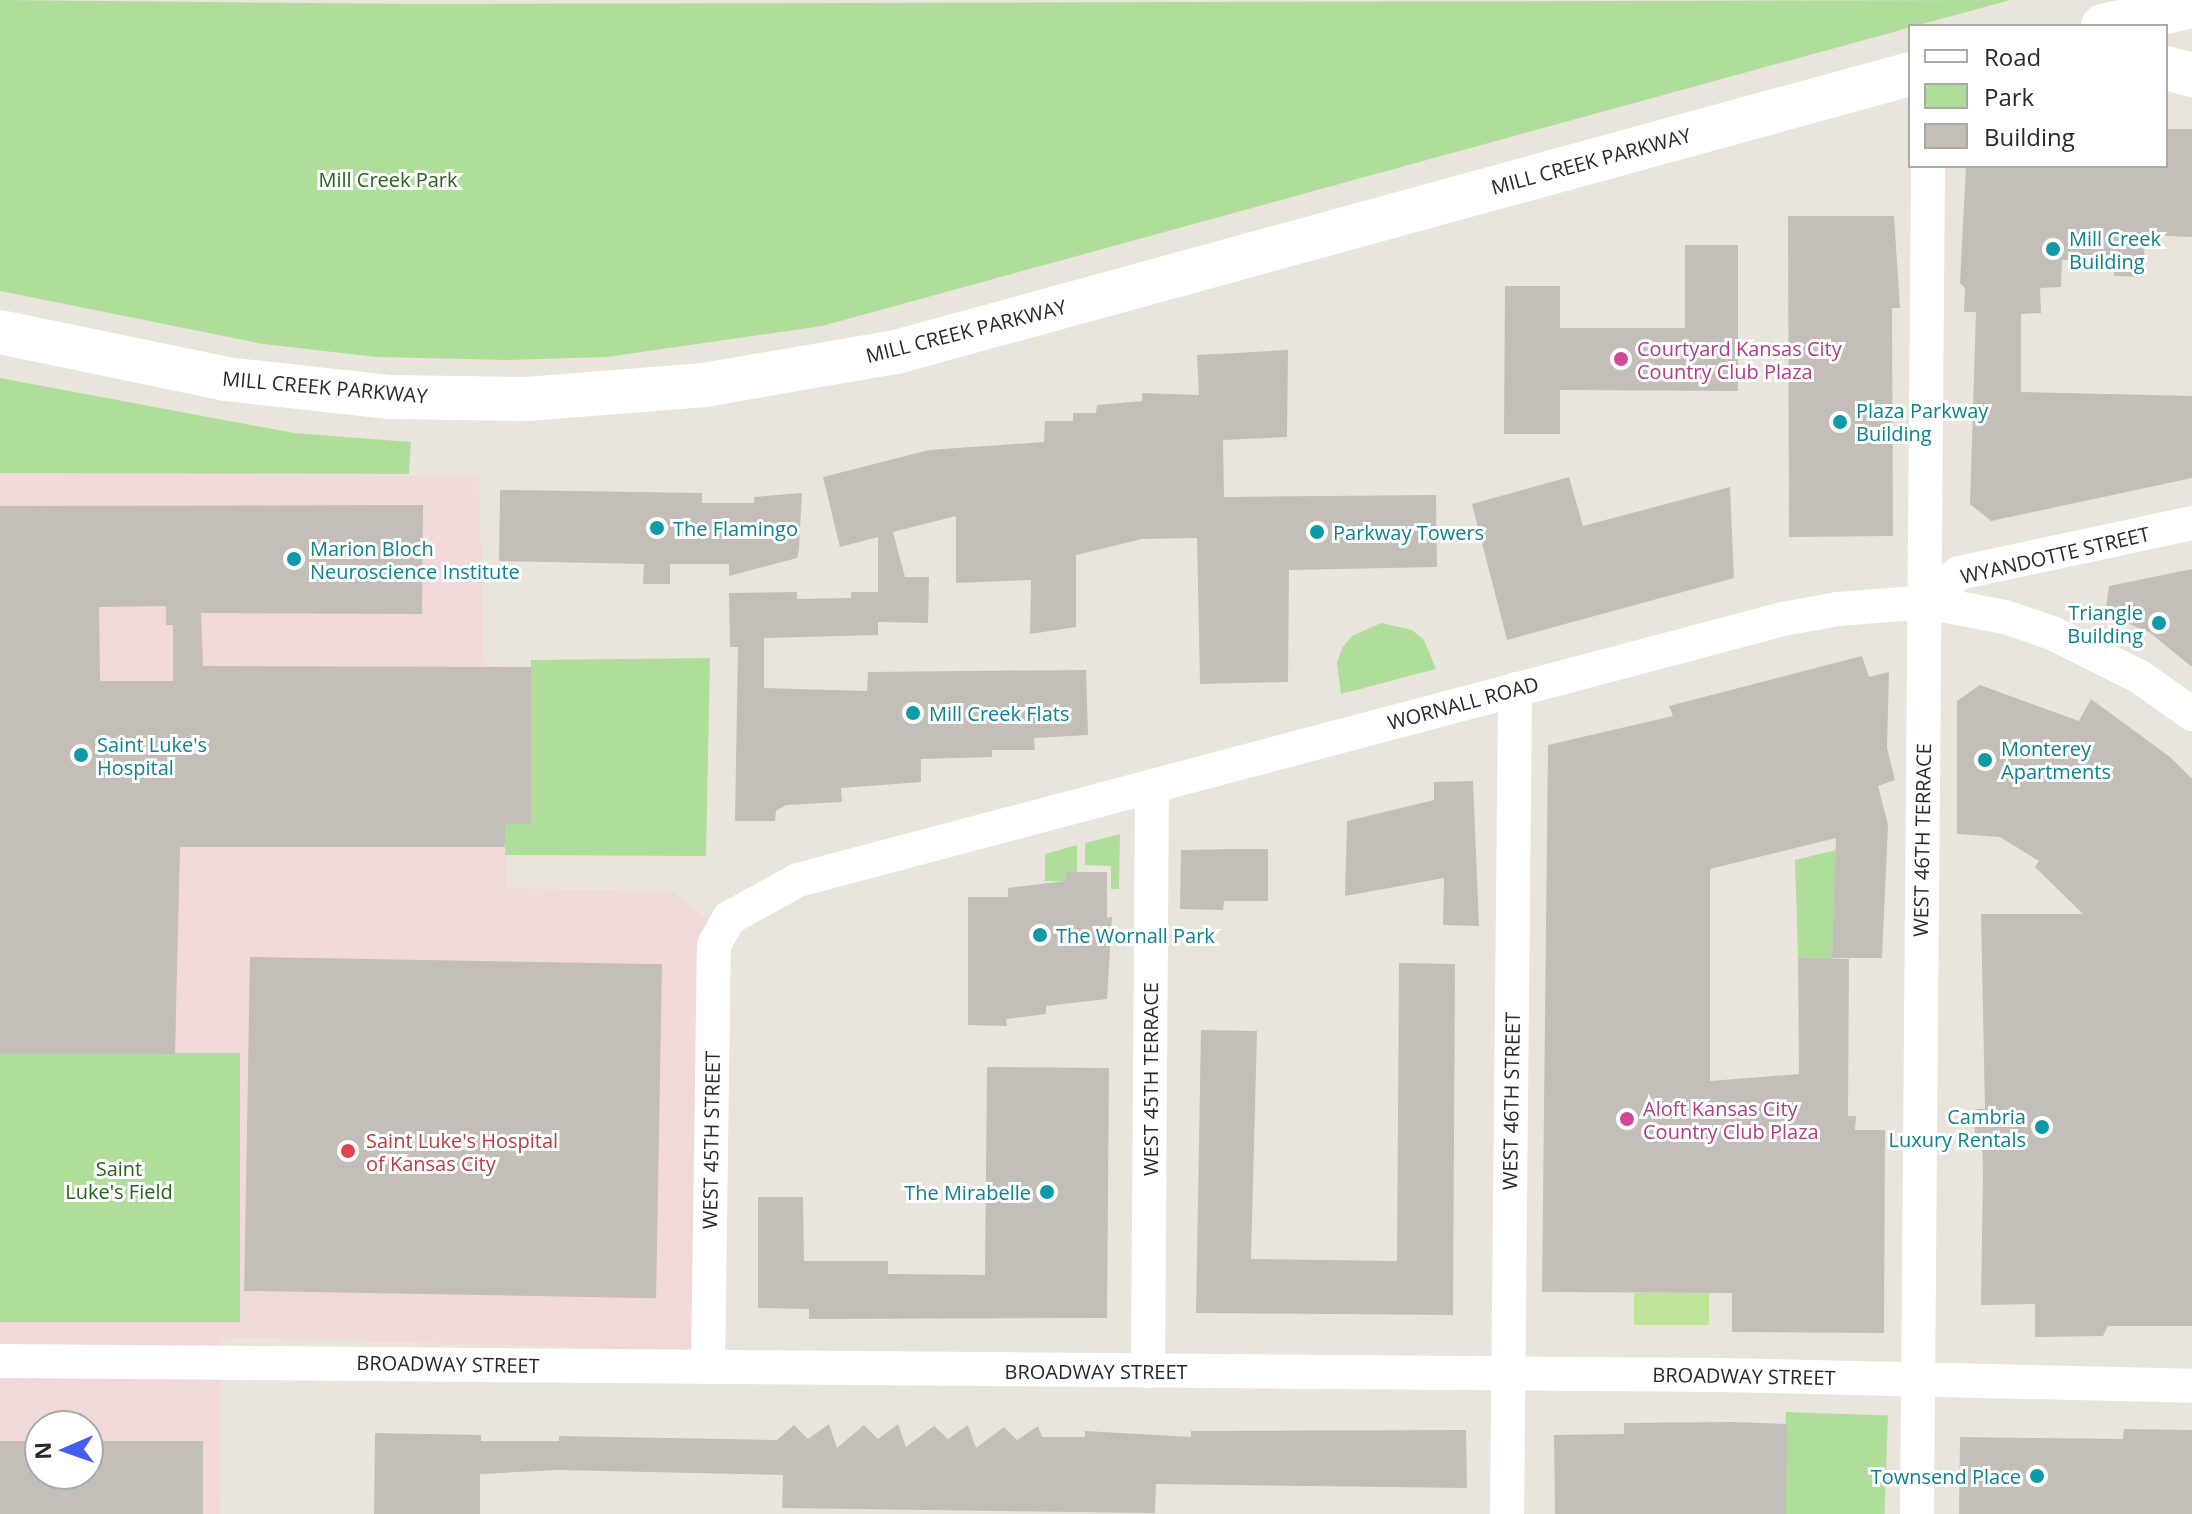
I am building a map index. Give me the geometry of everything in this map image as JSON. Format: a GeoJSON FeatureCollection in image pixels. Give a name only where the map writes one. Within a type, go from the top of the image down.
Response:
{"type":"FeatureCollection","features":[{"type":"Feature","properties":{"kind":"main road"},"geometry":{"type":"LineString","coordinates":[[2112,24],[2192,6]]}},
{"type":"Feature","properties":{"kind":"main road"},"geometry":{"type":"LineString","coordinates":[[2168,69],[2192,75]]}},
{"type":"Feature","properties":{"kind":"main road","name":"MILL CREEK PARKWAY"},"geometry":{"type":"LineString","coordinates":[[0,332],[226,379],[390,397],[527,399],[704,385],[896,352],[1908,75]]}},
{"type":"Feature","properties":{"kind":"street","name":"WEST 46TH TERRACE"},"geometry":{"type":"LineString","coordinates":[[1917,1514],[1928,168]]}},
{"type":"Feature","properties":{"kind":"street","name":"WYANDOTTE STREET"},"geometry":{"type":"LineString","coordinates":[[1926,602],[1959,573],[2192,523]]}},
{"type":"Feature","properties":{"kind":"street","name":"WORNALL ROAD"},"geometry":{"type":"LineString","coordinates":[[729,918],[798,880],[1783,619],[1926,602],[2052,633],[2140,677],[2192,714]]}},
{"type":"Feature","properties":{"kind":"street","name":"WEST 46TH STREET"},"geometry":{"type":"LineString","coordinates":[[1507,1514],[1515,689]]}},
{"type":"Feature","properties":{"kind":"street","name":"WEST 45TH TERRACE"},"geometry":{"type":"LineString","coordinates":[[1148,1371],[1152,787]]}},
{"type":"Feature","properties":{"kind":"street","name":"WEST 45TH STREET"},"geometry":{"type":"LineString","coordinates":[[708,1367],[714,945],[729,918]]}},
{"type":"Feature","properties":{"kind":"street","name":"BROADWAY STREET"},"geometry":{"type":"LineString","coordinates":[[0,1361],[1508,1373],[2192,1386]]}},
{"type":"Feature","properties":{"kind":"shaded area","name":"Saint Luke's Hospital of Kansas City"},"geometry":{"type":"Polygon","coordinates":[[[0,473],[479,476],[484,666],[531,667],[531,824],[506,825],[506,888],[672,892],[710,921],[692,1351],[221,1337],[220,1514],[0,1514],[0,473]]]}},
{"type":"Feature","properties":{"kind":"green space","name":"Mill Creek Park"},"geometry":{"type":"Polygon","coordinates":[[[0,0],[422,4],[2010,0],[1923,24],[1908,24],[1908,28],[822,326],[607,357],[508,360],[377,357],[263,344],[0,291],[0,0]]]}},
{"type":"Feature","properties":{"kind":"green space"},"geometry":{"type":"Polygon","coordinates":[[[0,378],[294,433],[411,442],[409,474],[0,473],[0,378]]]}},
{"type":"Feature","properties":{"kind":"green space"},"geometry":{"type":"Polygon","coordinates":[[[1381,623],[1412,630],[1424,640],[1436,669],[1341,694],[1337,663],[1342,648],[1352,636],[1381,623]]]}},
{"type":"Feature","properties":{"kind":"green space"},"geometry":{"type":"Polygon","coordinates":[[[710,658],[706,856],[505,855],[506,824],[531,823],[531,660],[710,658]]]}},
{"type":"Feature","properties":{"kind":"green space"},"geometry":{"type":"Polygon","coordinates":[[[1120,834],[1119,889],[1111,889],[1111,866],[1085,865],[1085,843],[1120,834]]]}},
{"type":"Feature","properties":{"kind":"green space"},"geometry":{"type":"Polygon","coordinates":[[[1077,845],[1077,872],[1066,873],[1065,881],[1045,881],[1045,854],[1077,845]]]}},
{"type":"Feature","properties":{"kind":"green space"},"geometry":{"type":"Polygon","coordinates":[[[1836,850],[1832,959],[1798,958],[1795,860],[1836,850]]]}},
{"type":"Feature","properties":{"kind":"green space","name":"Saint Luke's Field"},"geometry":{"type":"Polygon","coordinates":[[[0,1053],[240,1053],[240,1322],[0,1322],[0,1053]]]}},
{"type":"Feature","properties":{"kind":"green space"},"geometry":{"type":"Polygon","coordinates":[[[1634,1293],[1709,1293],[1709,1325],[1634,1325],[1634,1293]]]}},
{"type":"Feature","properties":{"kind":"green space"},"geometry":{"type":"Polygon","coordinates":[[[1786,1412],[1888,1416],[1885,1514],[1782,1514],[1786,1412]]]}},
{"type":"Feature","properties":{"kind":"building"},"geometry":{"type":"Polygon","coordinates":[[[2168,129],[2192,129],[2192,237],[2145,235],[2143,277],[2114,276],[2113,261],[2062,260],[2061,287],[2040,288],[2041,313],[2021,314],[2021,392],[2192,396],[2192,478],[1991,521],[1970,504],[1976,312],[1964,312],[1965,288],[1960,283],[1966,168],[2168,168],[2168,129]]]}},
{"type":"Feature","properties":{"kind":"building","name":"Plaza Parkway Building"},"geometry":{"type":"Polygon","coordinates":[[[1788,216],[1894,216],[1900,308],[1892,308],[1893,536],[1789,537],[1788,216]]]}},
{"type":"Feature","properties":{"kind":"building","name":"Courtyard Kansas City Country Club Plaza"},"geometry":{"type":"Polygon","coordinates":[[[1685,245],[1738,245],[1738,391],[1560,390],[1560,434],[1504,434],[1505,286],[1560,286],[1560,328],[1685,328],[1685,245]]]}},
{"type":"Feature","properties":{"kind":"building"},"geometry":{"type":"Polygon","coordinates":[[[1288,350],[1287,437],[1223,440],[1224,497],[1436,495],[1437,567],[1289,570],[1288,682],[1200,684],[1197,538],[1142,539],[1076,555],[1076,627],[1030,634],[1031,580],[956,583],[956,516],[893,532],[905,577],[929,577],[928,623],[878,622],[878,635],[764,638],[764,688],[867,691],[868,672],[1086,670],[1088,735],[1034,738],[1035,750],[992,750],[992,757],[921,759],[921,782],[841,788],[842,802],[786,805],[776,811],[775,821],[735,821],[738,647],[730,647],[729,593],[797,592],[797,599],[851,598],[851,592],[878,592],[878,537],[840,547],[823,477],[929,450],[1044,442],[1045,421],[1073,421],[1073,413],[1096,413],[1097,405],[1142,401],[1142,393],[1199,395],[1197,355],[1288,350]]]}},
{"type":"Feature","properties":{"kind":"building"},"geometry":{"type":"Polygon","coordinates":[[[1569,477],[1583,526],[1730,487],[1734,578],[1507,640],[1472,504],[1569,477]]]}},
{"type":"Feature","properties":{"kind":"building"},"geometry":{"type":"Polygon","coordinates":[[[500,490],[702,493],[702,503],[754,503],[754,497],[802,493],[799,549],[797,558],[729,576],[729,564],[670,564],[670,584],[643,584],[644,564],[499,561],[500,490]]]}},
{"type":"Feature","properties":{"kind":"building"},"geometry":{"type":"Polygon","coordinates":[[[423,505],[422,614],[201,613],[203,666],[531,667],[531,824],[506,824],[505,847],[180,847],[175,1054],[0,1053],[0,506],[423,505]],[[166,606],[99,607],[100,681],[173,681],[173,625],[166,625],[166,606]]]}},
{"type":"Feature","properties":{"kind":"building","name":"Triangle Building"},"geometry":{"type":"Polygon","coordinates":[[[2192,569],[2192,667],[2149,632],[2105,614],[2109,586],[2192,569]]]}},
{"type":"Feature","properties":{"kind":"building"},"geometry":{"type":"Polygon","coordinates":[[[1862,656],[1869,677],[1889,672],[1887,748],[1895,780],[1878,786],[1888,825],[1882,958],[1832,958],[1836,838],[1710,869],[1710,1081],[1799,1074],[1798,958],[1849,959],[1848,1116],[1856,1116],[1855,1130],[1885,1130],[1884,1333],[1732,1332],[1732,1293],[1542,1292],[1548,745],[1673,716],[1669,706],[1862,656]]]}},
{"type":"Feature","properties":{"kind":"building"},"geometry":{"type":"Polygon","coordinates":[[[1980,685],[2079,721],[2091,699],[2170,757],[2192,779],[2192,1326],[2108,1326],[2103,1336],[2035,1337],[2035,1304],[1981,1305],[1983,1171],[1982,1144],[1975,1144],[1975,1109],[1985,1109],[1981,914],[2083,914],[2035,867],[2039,861],[2000,837],[1957,834],[1957,701],[1980,685]]]}},
{"type":"Feature","properties":{"kind":"building"},"geometry":{"type":"Polygon","coordinates":[[[1473,781],[1479,926],[1443,925],[1444,878],[1345,896],[1347,821],[1434,800],[1434,782],[1473,781]]]}},
{"type":"Feature","properties":{"kind":"building"},"geometry":{"type":"Polygon","coordinates":[[[1268,849],[1268,901],[1224,901],[1223,910],[1180,909],[1181,850],[1268,849]]]}},
{"type":"Feature","properties":{"kind":"building","name":"The Wornall Park"},"geometry":{"type":"Polygon","coordinates":[[[1066,872],[1107,872],[1107,918],[1112,917],[1107,999],[1046,1006],[1046,1014],[1006,1019],[1007,1026],[968,1025],[968,897],[1008,897],[1008,888],[1065,881],[1066,872]]]}},
{"type":"Feature","properties":{"kind":"building"},"geometry":{"type":"Polygon","coordinates":[[[250,957],[662,964],[656,1298],[244,1291],[250,957]]]}},
{"type":"Feature","properties":{"kind":"building"},"geometry":{"type":"Polygon","coordinates":[[[1399,963],[1455,964],[1453,1315],[1196,1313],[1201,1030],[1257,1031],[1251,1259],[1397,1261],[1399,963]]]}},
{"type":"Feature","properties":{"kind":"building","name":"The Mirabelle"},"geometry":{"type":"Polygon","coordinates":[[[987,1067],[1109,1068],[1107,1318],[809,1319],[809,1309],[758,1308],[758,1197],[803,1197],[804,1261],[888,1261],[888,1274],[985,1275],[987,1067]]]}},
{"type":"Feature","properties":{"kind":"building"},"geometry":{"type":"Polygon","coordinates":[[[1624,1423],[1787,1424],[1786,1514],[1555,1514],[1554,1435],[1624,1434],[1624,1423]]]}},
{"type":"Feature","properties":{"kind":"building"},"geometry":{"type":"Polygon","coordinates":[[[829,1424],[837,1448],[864,1425],[878,1439],[898,1424],[906,1447],[934,1426],[948,1439],[968,1425],[976,1448],[1004,1427],[1017,1440],[1038,1426],[1042,1437],[1085,1437],[1085,1431],[1191,1437],[1191,1431],[1466,1430],[1467,1488],[1156,1484],[1155,1513],[782,1508],[783,1475],[558,1470],[480,1474],[480,1514],[374,1514],[375,1433],[481,1435],[481,1441],[559,1441],[559,1436],[777,1440],[794,1425],[808,1439],[829,1424]]]}},
{"type":"Feature","properties":{"kind":"building","name":"Townsend Place"},"geometry":{"type":"Polygon","coordinates":[[[2124,1429],[2192,1430],[2192,1514],[1959,1514],[1960,1437],[2123,1439],[2124,1429]]]}},
{"type":"Feature","properties":{"kind":"building"},"geometry":{"type":"Polygon","coordinates":[[[0,1441],[24,1441],[24,1490],[104,1490],[104,1441],[203,1441],[203,1514],[0,1514],[0,1441]]]}},
{"type":"Feature","properties":{"kind":"place","name":"Mill Creek Building"},"geometry":{"type":"Point","coordinates":[2053,249]}},
{"type":"Feature","properties":{"kind":"place","name":"Courtyard Kansas City Country Club Plaza"},"geometry":{"type":"Point","coordinates":[1621,359]}},
{"type":"Feature","properties":{"kind":"place","name":"Plaza Parkway Building"},"geometry":{"type":"Point","coordinates":[1840,422]}},
{"type":"Feature","properties":{"kind":"place","name":"The Flamingo"},"geometry":{"type":"Point","coordinates":[657,528]}},
{"type":"Feature","properties":{"kind":"place","name":"Parkway Towers"},"geometry":{"type":"Point","coordinates":[1317,532]}},
{"type":"Feature","properties":{"kind":"place","name":"Marion Bloch Neuroscience Institute"},"geometry":{"type":"Point","coordinates":[294,559]}},
{"type":"Feature","properties":{"kind":"place","name":"Triangle Building"},"geometry":{"type":"Point","coordinates":[2159,623]}},
{"type":"Feature","properties":{"kind":"place","name":"Mill Creek Flats"},"geometry":{"type":"Point","coordinates":[913,713]}},
{"type":"Feature","properties":{"kind":"place","name":"Saint Luke's Hospital"},"geometry":{"type":"Point","coordinates":[81,755]}},
{"type":"Feature","properties":{"kind":"place","name":"Monterey Apartments"},"geometry":{"type":"Point","coordinates":[1985,760]}},
{"type":"Feature","properties":{"kind":"place","name":"The Wornall Park"},"geometry":{"type":"Point","coordinates":[1040,935]}},
{"type":"Feature","properties":{"kind":"place","name":"Aloft Kansas City Country Club Plaza"},"geometry":{"type":"Point","coordinates":[1627,1119]}},
{"type":"Feature","properties":{"kind":"place","name":"Cambria Luxury Rentals"},"geometry":{"type":"Point","coordinates":[2042,1127]}},
{"type":"Feature","properties":{"kind":"place","name":"Saint Luke's Hospital of Kansas City"},"geometry":{"type":"Point","coordinates":[348,1151]}},
{"type":"Feature","properties":{"kind":"place","name":"The Mirabelle"},"geometry":{"type":"Point","coordinates":[1047,1192]}},
{"type":"Feature","properties":{"kind":"place","name":"Townsend Place"},"geometry":{"type":"Point","coordinates":[2037,1476]}}]}
